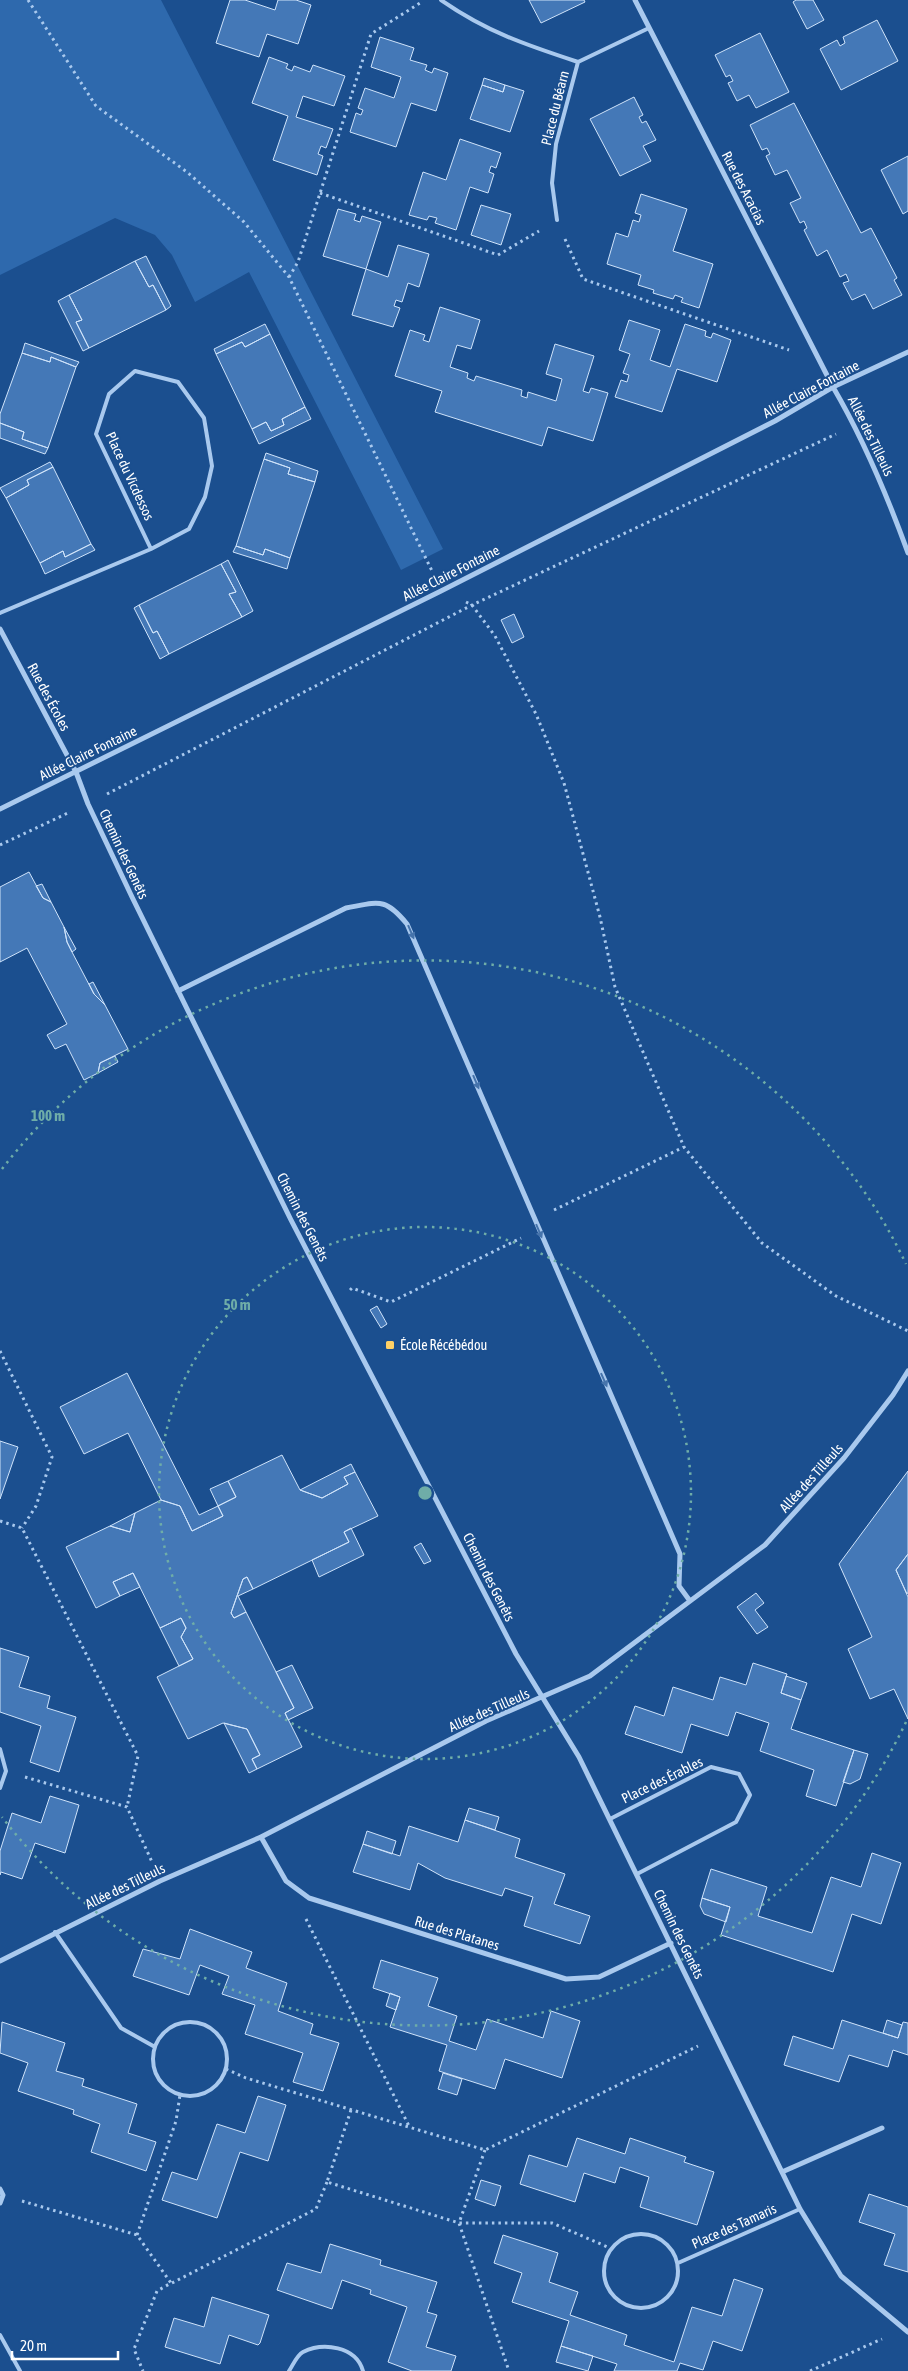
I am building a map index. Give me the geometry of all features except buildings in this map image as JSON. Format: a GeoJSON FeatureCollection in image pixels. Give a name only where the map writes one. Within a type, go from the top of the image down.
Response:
{"type":"FeatureCollection","features":[{"type":"Feature","properties":{"kind":"street","name":"Rue des Acacias"},"geometry":{"type":"LineString","coordinates":[[635,0],[833,387]]}},
{"type":"Feature","properties":{"kind":"street","name":"Allée Claire Fontaine"},"geometry":{"type":"LineString","coordinates":[[0,809],[441,591],[775,421],[833,387],[908,352]]}},
{"type":"Feature","properties":{"kind":"street","name":"Allée des Tilleuls"},"geometry":{"type":"LineString","coordinates":[[833,387],[855,425],[882,484],[908,553]]}},
{"type":"Feature","properties":{"kind":"street","name":"Rue des Écoles"},"geometry":{"type":"LineString","coordinates":[[0,628],[76,772],[88,804]]}},
{"type":"Feature","properties":{"kind":"street","name":"Chemin des Genêts"},"geometry":{"type":"LineString","coordinates":[[88,804],[178,991],[332,1299],[516,1654],[579,1757],[800,2209],[841,2276],[906,2330]]}},
{"type":"Feature","properties":{"kind":"street"},"geometry":{"type":"LineString","coordinates":[[178,991],[346,908],[376,902],[393,907],[408,924],[680,1554],[679,1586],[690,1601]]}},
{"type":"Feature","properties":{"kind":"street","name":"Allée des Tilleuls"},"geometry":{"type":"LineString","coordinates":[[0,1961],[160,1881],[262,1837],[486,1721],[590,1676],[765,1545],[844,1458],[893,1395],[908,1371]]}},
{"type":"Feature","properties":{"kind":"street","name":"Rue des Platanes"},"geometry":{"type":"LineString","coordinates":[[262,1837],[286,1881],[309,1898],[566,1979],[598,1977],[671,1943]]}},
{"type":"Feature","properties":{"kind":"street"},"geometry":{"type":"LineString","coordinates":[[782,2172],[882,2128]]}},
{"type":"Feature","properties":{"kind":"street"},"geometry":{"type":"LineString","coordinates":[[0,2189],[3,2195],[0,2204]]}},
{"type":"Feature","properties":{"kind":"lane"},"geometry":{"type":"LineString","coordinates":[[441,0],[470,20],[513,42],[578,62],[649,28]]}},
{"type":"Feature","properties":{"kind":"lane","name":"Place du Béarn"},"geometry":{"type":"LineString","coordinates":[[557,220],[552,183],[556,144],[578,62]]}},
{"type":"Feature","properties":{"kind":"lane","name":"Place du Vicdessos"},"geometry":{"type":"LineString","coordinates":[[0,613],[151,549],[189,529],[205,497],[212,466],[204,418],[178,382],[135,371],[110,394],[96,434],[151,549]]}},
{"type":"Feature","properties":{"kind":"lane"},"geometry":{"type":"LineString","coordinates":[[0,1749],[6,1771],[0,1788]]}},
{"type":"Feature","properties":{"kind":"lane","name":"Place des Érables"},"geometry":{"type":"LineString","coordinates":[[610,1819],[711,1767],[739,1774],[750,1795],[736,1822],[637,1874]]}},
{"type":"Feature","properties":{"kind":"lane"},"geometry":{"type":"LineString","coordinates":[[55,1932],[121,2028],[155,2047]]}},
{"type":"Feature","properties":{"kind":"lane"},"geometry":{"type":"LineString","coordinates":[[195,2022],[207,2026],[217,2034],[224,2044],[227,2056],[226,2069],[221,2079],[203,2094],[192,2096],[180,2095],[169,2090],[160,2082],[155,2071],[153,2059],[155,2047],[161,2036],[171,2028],[182,2023],[195,2022]]}},
{"type":"Feature","properties":{"kind":"lane","name":"Place des Tamaris"},"geometry":{"type":"LineString","coordinates":[[678,2263],[800,2209]]}},
{"type":"Feature","properties":{"kind":"lane"},"geometry":{"type":"LineString","coordinates":[[651,2234],[669,2246],[678,2263],[677,2284],[662,2303],[643,2309],[620,2303],[607,2289],[603,2273],[610,2248],[628,2235],[651,2234]]}},
{"type":"Feature","properties":{"kind":"lane"},"geometry":{"type":"LineString","coordinates":[[0,2336],[20,2371]]}},
{"type":"Feature","properties":{"kind":"lane"},"geometry":{"type":"LineString","coordinates":[[289,2371],[301,2353],[325,2345],[347,2351],[362,2366],[363,2371]]}},
{"type":"Feature","properties":{"kind":"path"},"geometry":{"type":"LineString","coordinates":[[28,0],[96,106],[187,172],[244,222],[289,278],[441,591],[472,605],[495,636],[536,714],[564,783],[600,917],[615,987],[684,1147],[762,1243],[836,1296],[908,1331]]}},
{"type":"Feature","properties":{"kind":"path"},"geometry":{"type":"LineString","coordinates":[[289,278],[298,262],[371,34],[425,0]]}},
{"type":"Feature","properties":{"kind":"path"},"geometry":{"type":"LineString","coordinates":[[320,193],[498,255],[557,220],[583,279],[789,350]]}},
{"type":"Feature","properties":{"kind":"path"},"geometry":{"type":"LineString","coordinates":[[0,845],[88,804],[472,605],[855,425]]}},
{"type":"Feature","properties":{"kind":"path"},"geometry":{"type":"LineString","coordinates":[[332,1299],[352,1288],[390,1302],[525,1236],[538,1227],[554,1210],[684,1147]]}},
{"type":"Feature","properties":{"kind":"path"},"geometry":{"type":"LineString","coordinates":[[0,1351],[52,1457],[36,1506],[22,1528]]}},
{"type":"Feature","properties":{"kind":"path"},"geometry":{"type":"LineString","coordinates":[[0,1522],[22,1528],[138,1756],[127,1807],[160,1881]]}},
{"type":"Feature","properties":{"kind":"path"},"geometry":{"type":"LineString","coordinates":[[6,1771],[127,1807]]}},
{"type":"Feature","properties":{"kind":"path"},"geometry":{"type":"LineString","coordinates":[[304,1916],[409,2127]]}},
{"type":"Feature","properties":{"kind":"path"},"geometry":{"type":"LineString","coordinates":[[226,2069],[246,2078],[485,2150],[716,2036]]}},
{"type":"Feature","properties":{"kind":"path"},"geometry":{"type":"LineString","coordinates":[[137,2235],[176,2121],[180,2095]]}},
{"type":"Feature","properties":{"kind":"path"},"geometry":{"type":"LineString","coordinates":[[143,2371],[134,2349],[157,2292],[171,2283],[316,2210],[351,2110]]}},
{"type":"Feature","properties":{"kind":"path"},"geometry":{"type":"LineString","coordinates":[[485,2150],[459,2223],[509,2371]]}},
{"type":"Feature","properties":{"kind":"path"},"geometry":{"type":"LineString","coordinates":[[327,2182],[459,2223],[552,2223],[610,2248]]}},
{"type":"Feature","properties":{"kind":"path"},"geometry":{"type":"LineString","coordinates":[[3,2195],[137,2235],[171,2283]]}},
{"type":"Feature","properties":{"kind":"path"},"geometry":{"type":"LineString","coordinates":[[810,2371],[906,2330]]}},
{"type":"Feature","properties":{"kind":"shaded area"},"geometry":{"type":"Polygon","coordinates":[[[0,0],[161,0],[443,549],[401,570],[249,272],[195,302],[172,255],[155,235],[115,218],[0,275],[0,0]]]}},
{"type":"Feature","properties":{"kind":"place","name":"École Récébédou"},"geometry":{"type":"Point","coordinates":[390,1345]}}]}
